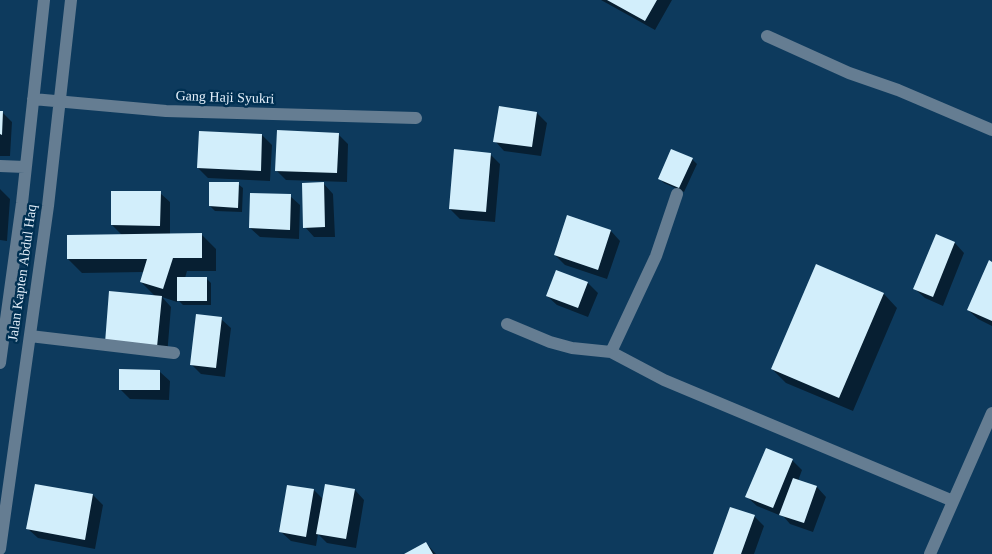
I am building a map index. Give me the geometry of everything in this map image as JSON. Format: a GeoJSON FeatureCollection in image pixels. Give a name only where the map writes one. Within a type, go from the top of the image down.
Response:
{"type":"FeatureCollection","features":[{"type":"Feature","properties":{"kind":"street","name":"Jalan Kapten Abdul Haq"},"geometry":{"type":"LineString","coordinates":[[0,364],[22,203],[44,0]]}},
{"type":"Feature","properties":{"kind":"street","name":"Jalan Kapten Abdul Haq"},"geometry":{"type":"LineString","coordinates":[[0,549],[4,491],[30,336],[48,206],[72,0]]}},
{"type":"Feature","properties":{"kind":"street"},"geometry":{"type":"LineString","coordinates":[[768,36],[848,73],[898,90],[992,130]]}},
{"type":"Feature","properties":{"kind":"street","name":"Gang Haji Syukri"},"geometry":{"type":"LineString","coordinates":[[33,99],[166,111],[416,118]]}},
{"type":"Feature","properties":{"kind":"street"},"geometry":{"type":"LineString","coordinates":[[0,166],[25,167]]}},
{"type":"Feature","properties":{"kind":"street"},"geometry":{"type":"LineString","coordinates":[[611,352],[656,256],[677,194]]}},
{"type":"Feature","properties":{"kind":"street"},"geometry":{"type":"LineString","coordinates":[[506,324],[550,342],[572,348],[611,352],[664,380],[953,501]]}},
{"type":"Feature","properties":{"kind":"street"},"geometry":{"type":"LineString","coordinates":[[30,336],[174,353]]}},
{"type":"Feature","properties":{"kind":"street"},"geometry":{"type":"LineString","coordinates":[[930,554],[992,413]]}},
{"type":"Feature","properties":{"kind":"building"},"geometry":{"type":"Polygon","coordinates":[[[607,0],[657,0],[645,21],[607,0]]]}},
{"type":"Feature","properties":{"kind":"building"},"geometry":{"type":"Polygon","coordinates":[[[499,106],[537,112],[532,147],[493,142],[499,106]]]}},
{"type":"Feature","properties":{"kind":"building"},"geometry":{"type":"Polygon","coordinates":[[[0,111],[3,111],[2,135],[0,134],[0,111]]]}},
{"type":"Feature","properties":{"kind":"building"},"geometry":{"type":"Polygon","coordinates":[[[277,130],[339,133],[337,173],[275,171],[277,130]]]}},
{"type":"Feature","properties":{"kind":"building"},"geometry":{"type":"Polygon","coordinates":[[[199,131],[262,134],[261,171],[197,168],[199,131]]]}},
{"type":"Feature","properties":{"kind":"building"},"geometry":{"type":"Polygon","coordinates":[[[454,149],[491,153],[486,212],[449,209],[454,149]]]}},
{"type":"Feature","properties":{"kind":"building"},"geometry":{"type":"Polygon","coordinates":[[[671,149],[693,158],[679,188],[658,179],[671,149]]]}},
{"type":"Feature","properties":{"kind":"building"},"geometry":{"type":"Polygon","coordinates":[[[209,182],[239,182],[238,208],[209,206],[209,182]]]}},
{"type":"Feature","properties":{"kind":"building"},"geometry":{"type":"Polygon","coordinates":[[[324,182],[325,227],[303,228],[302,183],[324,182]]]}},
{"type":"Feature","properties":{"kind":"building"},"geometry":{"type":"Polygon","coordinates":[[[111,191],[161,191],[160,226],[111,225],[111,191]]]}},
{"type":"Feature","properties":{"kind":"building"},"geometry":{"type":"Polygon","coordinates":[[[250,193],[291,194],[290,230],[249,228],[250,193]]]}},
{"type":"Feature","properties":{"kind":"building"},"geometry":{"type":"Polygon","coordinates":[[[567,215],[611,230],[598,270],[554,255],[567,215]]]}},
{"type":"Feature","properties":{"kind":"building"},"geometry":{"type":"Polygon","coordinates":[[[202,233],[202,258],[173,258],[163,289],[140,282],[147,259],[67,259],[67,235],[202,233]]]}},
{"type":"Feature","properties":{"kind":"building"},"geometry":{"type":"Polygon","coordinates":[[[936,234],[955,242],[933,297],[913,289],[936,234]]]}},
{"type":"Feature","properties":{"kind":"building"},"geometry":{"type":"Polygon","coordinates":[[[989,260],[992,262],[992,321],[967,310],[989,260]]]}},
{"type":"Feature","properties":{"kind":"building"},"geometry":{"type":"Polygon","coordinates":[[[816,264],[884,293],[839,398],[771,369],[816,264]]]}},
{"type":"Feature","properties":{"kind":"building"},"geometry":{"type":"Polygon","coordinates":[[[556,270],[588,282],[578,308],[546,296],[556,270]]]}},
{"type":"Feature","properties":{"kind":"building"},"geometry":{"type":"Polygon","coordinates":[[[177,277],[207,277],[207,301],[177,301],[177,277]]]}},
{"type":"Feature","properties":{"kind":"building"},"geometry":{"type":"Polygon","coordinates":[[[109,291],[162,296],[157,347],[105,343],[109,291]]]}},
{"type":"Feature","properties":{"kind":"building"},"geometry":{"type":"Polygon","coordinates":[[[196,314],[222,317],[216,368],[190,365],[196,314]]]}},
{"type":"Feature","properties":{"kind":"building"},"geometry":{"type":"Polygon","coordinates":[[[119,369],[160,370],[160,390],[119,390],[119,369]]]}},
{"type":"Feature","properties":{"kind":"building"},"geometry":{"type":"Polygon","coordinates":[[[766,448],[793,459],[773,508],[745,497],[766,448]]]}},
{"type":"Feature","properties":{"kind":"building"},"geometry":{"type":"Polygon","coordinates":[[[793,478],[817,486],[804,523],[779,515],[793,478]]]}},
{"type":"Feature","properties":{"kind":"building"},"geometry":{"type":"Polygon","coordinates":[[[35,484],[93,494],[85,540],[26,529],[35,484]]]}},
{"type":"Feature","properties":{"kind":"building"},"geometry":{"type":"Polygon","coordinates":[[[325,484],[355,489],[346,539],[316,534],[325,484]]]}},
{"type":"Feature","properties":{"kind":"building"},"geometry":{"type":"Polygon","coordinates":[[[287,485],[314,489],[306,537],[279,532],[287,485]]]}},
{"type":"Feature","properties":{"kind":"building"},"geometry":{"type":"Polygon","coordinates":[[[730,507],[755,515],[741,554],[713,554],[730,507]]]}},
{"type":"Feature","properties":{"kind":"building"},"geometry":{"type":"Polygon","coordinates":[[[426,542],[433,554],[404,554],[426,542]]]}}]}
